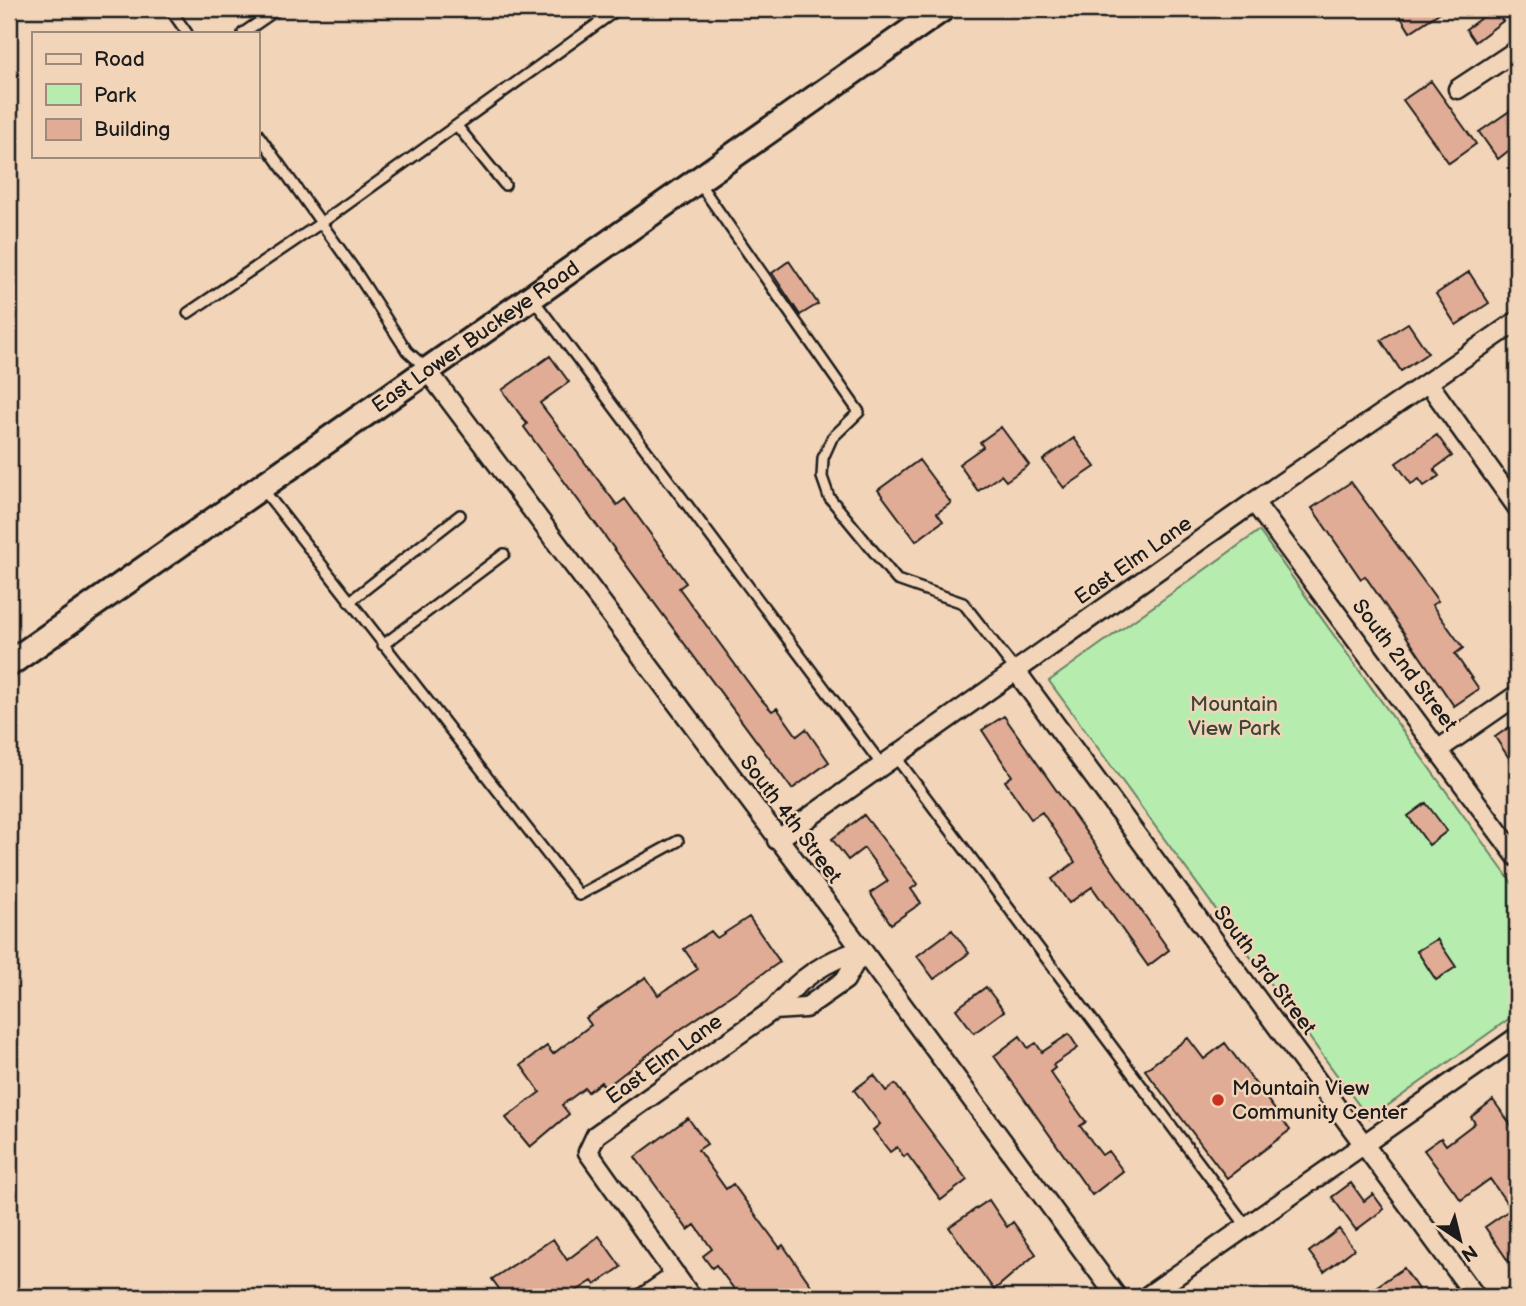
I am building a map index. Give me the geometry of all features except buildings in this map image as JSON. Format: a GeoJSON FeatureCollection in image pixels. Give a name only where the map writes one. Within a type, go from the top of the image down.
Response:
{"type":"FeatureCollection","features":[{"type":"Feature","properties":{"kind":"main road","name":"East Lower Buckeye Road"},"geometry":{"type":"LineString","coordinates":[[9,664],[942,9]]}},
{"type":"Feature","properties":{"kind":"street"},"geometry":{"type":"LineString","coordinates":[[1458,89],[1517,50]]}},
{"type":"Feature","properties":{"kind":"street","name":"East Elm Lane"},"geometry":{"type":"LineString","coordinates":[[777,840],[1254,502],[1517,321]]}},
{"type":"Feature","properties":{"kind":"street","name":"South 4th Street"},"geometry":{"type":"LineString","coordinates":[[427,370],[862,950],[1118,1297]]}},
{"type":"Feature","properties":{"kind":"street"},"geometry":{"type":"LineString","coordinates":[[1429,384],[1517,507]]}},
{"type":"Feature","properties":{"kind":"street","name":"South 2nd Street"},"geometry":{"type":"LineString","coordinates":[[1254,502],[1517,857]]}},
{"type":"Feature","properties":{"kind":"street","name":"South 3rd Street"},"geometry":{"type":"LineString","coordinates":[[1016,671],[1366,1143],[1476,1297]]}},
{"type":"Feature","properties":{"kind":"street"},"geometry":{"type":"LineString","coordinates":[[1439,749],[1517,695]]}},
{"type":"Feature","properties":{"kind":"street","name":"East Elm Lane"},"geometry":{"type":"LineString","coordinates":[[676,1275],[588,1152],[596,1135],[773,1010],[791,988],[834,958],[862,950]]}},
{"type":"Feature","properties":{"kind":"street","name":"East Elm Lane"},"geometry":{"type":"LineString","coordinates":[[773,1010],[805,1008],[845,980],[862,950]]}},
{"type":"Feature","properties":{"kind":"street"},"geometry":{"type":"LineString","coordinates":[[1146,1297],[1517,1037]]}},
{"type":"Feature","properties":{"kind":"street"},"geometry":{"type":"LineString","coordinates":[[644,1297],[676,1275],[691,1297]]}},
{"type":"Feature","properties":{"kind":"lane"},"geometry":{"type":"LineString","coordinates":[[170,9],[186,32]]}},
{"type":"Feature","properties":{"kind":"lane"},"geometry":{"type":"LineString","coordinates":[[244,32],[278,9]]}},
{"type":"Feature","properties":{"kind":"lane"},"geometry":{"type":"LineString","coordinates":[[188,313],[321,223],[618,9]]}},
{"type":"Feature","properties":{"kind":"lane"},"geometry":{"type":"LineString","coordinates":[[457,126],[505,185]]}},
{"type":"Feature","properties":{"kind":"lane"},"geometry":{"type":"LineString","coordinates":[[259,135],[407,351],[427,370]]}},
{"type":"Feature","properties":{"kind":"lane"},"geometry":{"type":"LineString","coordinates":[[698,182],[859,412],[832,438],[823,458],[822,477],[829,497],[892,575],[912,587],[963,603],[1016,671]]}},
{"type":"Feature","properties":{"kind":"lane"},"geometry":{"type":"LineString","coordinates":[[532,297],[1247,1227]]}},
{"type":"Feature","properties":{"kind":"lane"},"geometry":{"type":"LineString","coordinates":[[261,487],[579,895],[678,841]]}},
{"type":"Feature","properties":{"kind":"lane"},"geometry":{"type":"LineString","coordinates":[[349,602],[460,515]]}},
{"type":"Feature","properties":{"kind":"lane"},"geometry":{"type":"LineString","coordinates":[[383,645],[505,554]]}},
{"type":"Feature","properties":{"kind":"green space","name":"Mountain View Park"},"geometry":{"type":"Polygon","coordinates":[[[1259,531],[1517,890],[1517,1013],[1369,1119],[1049,681],[1259,531]]]}},
{"type":"Feature","properties":{"kind":"place","name":"Mountain View Community Center"},"geometry":{"type":"Point","coordinates":[1218,1100]}}]}
